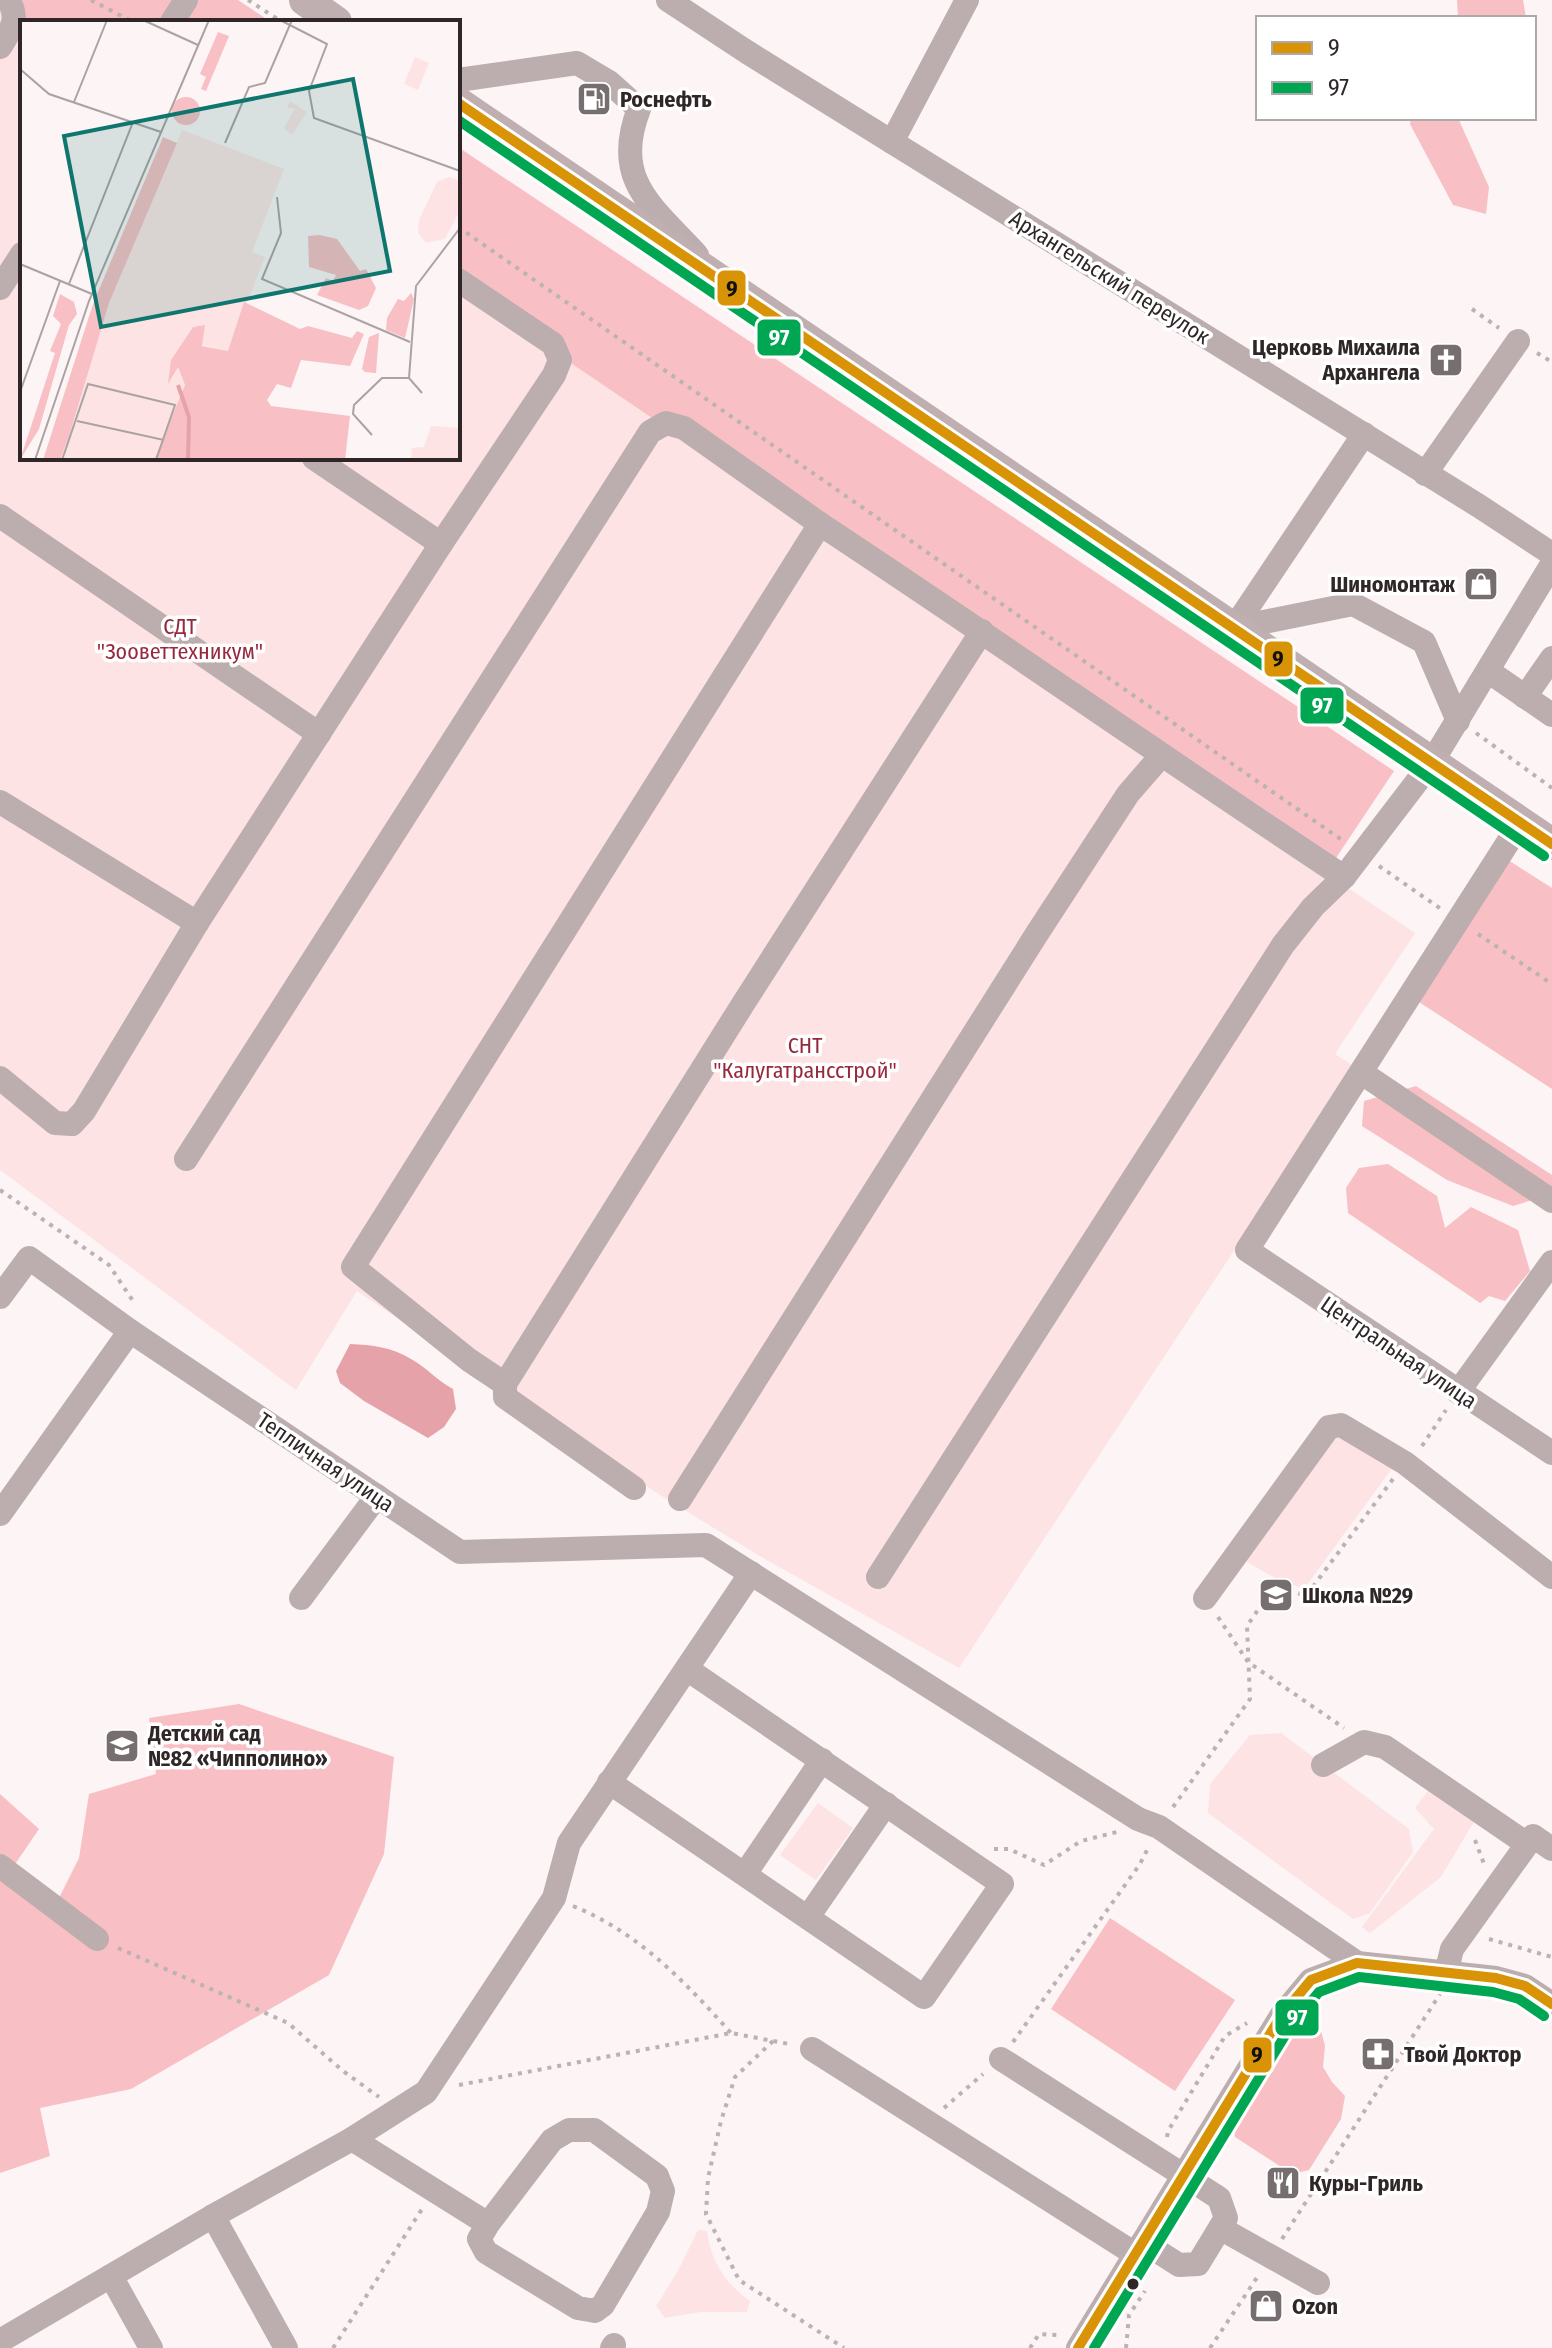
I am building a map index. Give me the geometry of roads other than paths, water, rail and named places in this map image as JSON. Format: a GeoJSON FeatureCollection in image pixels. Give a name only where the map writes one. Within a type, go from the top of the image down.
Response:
{"type":"FeatureCollection","features":[{"type":"Feature","properties":{"kind":"main road"},"geometry":{"type":"LineString","coordinates":[[305,0],[333,20]]}},
{"type":"Feature","properties":{"kind":"main road"},"geometry":{"type":"LineString","coordinates":[[460,104],[1552,844]]}},
{"type":"Feature","properties":{"kind":"street"},"geometry":{"type":"LineString","coordinates":[[0,47],[13,27],[15,14],[8,0]]}},
{"type":"Feature","properties":{"kind":"street"},"geometry":{"type":"LineString","coordinates":[[173,20],[186,0]]}},
{"type":"Feature","properties":{"kind":"street","name":"Архангельский переулок"},"geometry":{"type":"LineString","coordinates":[[668,0],[1552,554]]}},
{"type":"Feature","properties":{"kind":"street"},"geometry":{"type":"LineString","coordinates":[[892,142],[967,0]]}},
{"type":"Feature","properties":{"kind":"street"},"geometry":{"type":"LineString","coordinates":[[460,80],[577,63],[609,82],[639,109],[631,130],[631,171],[640,193],[720,280]]}},
{"type":"Feature","properties":{"kind":"street"},"geometry":{"type":"LineString","coordinates":[[0,288],[20,258]]}},
{"type":"Feature","properties":{"kind":"street"},"geometry":{"type":"LineString","coordinates":[[0,1078],[55,1123],[72,1124],[84,1111],[197,923],[441,544],[554,375],[560,360],[553,344],[460,281]]}},
{"type":"Feature","properties":{"kind":"street"},"geometry":{"type":"LineString","coordinates":[[1425,474],[1518,341]]}},
{"type":"Feature","properties":{"kind":"street"},"geometry":{"type":"LineString","coordinates":[[186,1159],[650,432],[666,423],[684,428],[1161,756],[1344,877]]}},
{"type":"Feature","properties":{"kind":"street"},"geometry":{"type":"LineString","coordinates":[[1234,628],[1364,434]]}},
{"type":"Feature","properties":{"kind":"street"},"geometry":{"type":"LineString","coordinates":[[317,460],[441,544]]}},
{"type":"Feature","properties":{"kind":"street"},"geometry":{"type":"LineString","coordinates":[[0,516],[319,734]]}},
{"type":"Feature","properties":{"kind":"street"},"geometry":{"type":"LineString","coordinates":[[505,1384],[469,1360],[353,1267],[820,524]]}},
{"type":"Feature","properties":{"kind":"street"},"geometry":{"type":"LineString","coordinates":[[878,1577],[1283,945],[1313,907],[1344,877],[1432,762],[1552,564]]}},
{"type":"Feature","properties":{"kind":"street"},"geometry":{"type":"LineString","coordinates":[[1234,628],[1353,604],[1424,642],[1458,721]]}},
{"type":"Feature","properties":{"kind":"street"},"geometry":{"type":"LineString","coordinates":[[634,1488],[505,1397],[505,1384],[982,631]]}},
{"type":"Feature","properties":{"kind":"street"},"geometry":{"type":"LineString","coordinates":[[1525,697],[1552,658]]}},
{"type":"Feature","properties":{"kind":"street"},"geometry":{"type":"LineString","coordinates":[[1488,671],[1552,715]]}},
{"type":"Feature","properties":{"kind":"street"},"geometry":{"type":"LineString","coordinates":[[680,1499],[1087,857],[1128,794],[1161,756]]}},
{"type":"Feature","properties":{"kind":"street"},"geometry":{"type":"LineString","coordinates":[[0,802],[197,923]]}},
{"type":"Feature","properties":{"kind":"street"},"geometry":{"type":"LineString","coordinates":[[1521,822],[1362,1073],[1552,1201]]}},
{"type":"Feature","properties":{"kind":"street","name":"Центральная улица"},"geometry":{"type":"LineString","coordinates":[[1362,1073],[1247,1250],[1552,1453]]}},
{"type":"Feature","properties":{"kind":"street","name":"Тепличная улица"},"geometry":{"type":"LineString","coordinates":[[0,1297],[29,1258],[137,1336],[460,1552],[706,1545],[1149,1823],[1357,1963]]}},
{"type":"Feature","properties":{"kind":"street"},"geometry":{"type":"LineString","coordinates":[[1458,1392],[1552,1262]]}},
{"type":"Feature","properties":{"kind":"street"},"geometry":{"type":"LineString","coordinates":[[0,1514],[137,1336]]}},
{"type":"Feature","properties":{"kind":"street"},"geometry":{"type":"LineString","coordinates":[[1205,1598],[1329,1427],[1341,1425],[1405,1463],[1552,1577]]}},
{"type":"Feature","properties":{"kind":"street"},"geometry":{"type":"LineString","coordinates":[[301,1598],[377,1496]]}},
{"type":"Feature","properties":{"kind":"street"},"geometry":{"type":"LineString","coordinates":[[0,2341],[352,2139],[426,2092],[554,1898],[569,1843],[751,1573]]}},
{"type":"Feature","properties":{"kind":"street"},"geometry":{"type":"LineString","coordinates":[[609,1782],[924,1997],[1002,1884],[687,1669]]}},
{"type":"Feature","properties":{"kind":"street"},"geometry":{"type":"LineString","coordinates":[[1323,1765],[1364,1742],[1385,1747],[1527,1844]]}},
{"type":"Feature","properties":{"kind":"street"},"geometry":{"type":"LineString","coordinates":[[745,1874],[822,1760]]}},
{"type":"Feature","properties":{"kind":"street"},"geometry":{"type":"LineString","coordinates":[[808,1917],[886,1804]]}},
{"type":"Feature","properties":{"kind":"street"},"geometry":{"type":"LineString","coordinates":[[1446,1973],[1452,1949],[1533,1836],[1552,1849]]}},
{"type":"Feature","properties":{"kind":"street"},"geometry":{"type":"LineString","coordinates":[[0,1866],[97,1939]]}},
{"type":"Feature","properties":{"kind":"street"},"geometry":{"type":"LineString","coordinates":[[1078,2348],[1281,2016],[1311,1980],[1357,1963],[1496,1978],[1525,1986],[1552,2004]]}},
{"type":"Feature","properties":{"kind":"street"},"geometry":{"type":"LineString","coordinates":[[812,2049],[927,2123],[1139,2248],[1179,2265],[1198,2264],[1226,2218],[1219,2198],[1001,2059]]}},
{"type":"Feature","properties":{"kind":"street"},"geometry":{"type":"LineString","coordinates":[[569,2130],[594,2130],[657,2176],[663,2191],[658,2212],[603,2305],[595,2311],[578,2308],[486,2252],[479,2239],[488,2224],[552,2140],[569,2130]]}},
{"type":"Feature","properties":{"kind":"street"},"geometry":{"type":"LineString","coordinates":[[352,2139],[488,2224]]}},
{"type":"Feature","properties":{"kind":"street"},"geometry":{"type":"LineString","coordinates":[[213,2216],[286,2348]]}},
{"type":"Feature","properties":{"kind":"street"},"geometry":{"type":"LineString","coordinates":[[1220,2228],[1318,2283]]}},
{"type":"Feature","properties":{"kind":"street"},"geometry":{"type":"LineString","coordinates":[[111,2276],[151,2348]]}},
{"type":"Feature","properties":{"kind":"place","name":"Роснефть"},"geometry":{"type":"Point","coordinates":[594,99]}},
{"type":"Feature","properties":{"kind":"place","name":"Церковь Михаила Архангела"},"geometry":{"type":"Point","coordinates":[1446,360]}},
{"type":"Feature","properties":{"kind":"place","name":"Шиномонтаж"},"geometry":{"type":"Point","coordinates":[1481,584]}},
{"type":"Feature","properties":{"kind":"place","name":"Школа №29"},"geometry":{"type":"Point","coordinates":[1276,1595]}},
{"type":"Feature","properties":{"kind":"place","name":"Детский сад №82 «Чипполино»"},"geometry":{"type":"Point","coordinates":[122,1746]}},
{"type":"Feature","properties":{"kind":"place","name":"Твой Доктор"},"geometry":{"type":"Point","coordinates":[1378,2054]}},
{"type":"Feature","properties":{"kind":"place","name":"Куры-Гриль"},"geometry":{"type":"Point","coordinates":[1283,2183]}},
{"type":"Feature","properties":{"kind":"place","name":"Ozon"},"geometry":{"type":"Point","coordinates":[1266,2306]}},
{"type":"Feature","properties":{"kind":"park label","name":"СДТ \"Зооветтехникум\""},"geometry":{"type":"Point","coordinates":[180,638]}},
{"type":"Feature","properties":{"kind":"park label","name":"СНТ \"Калугатрансстрой\""},"geometry":{"type":"Point","coordinates":[805,1058]}}]}
